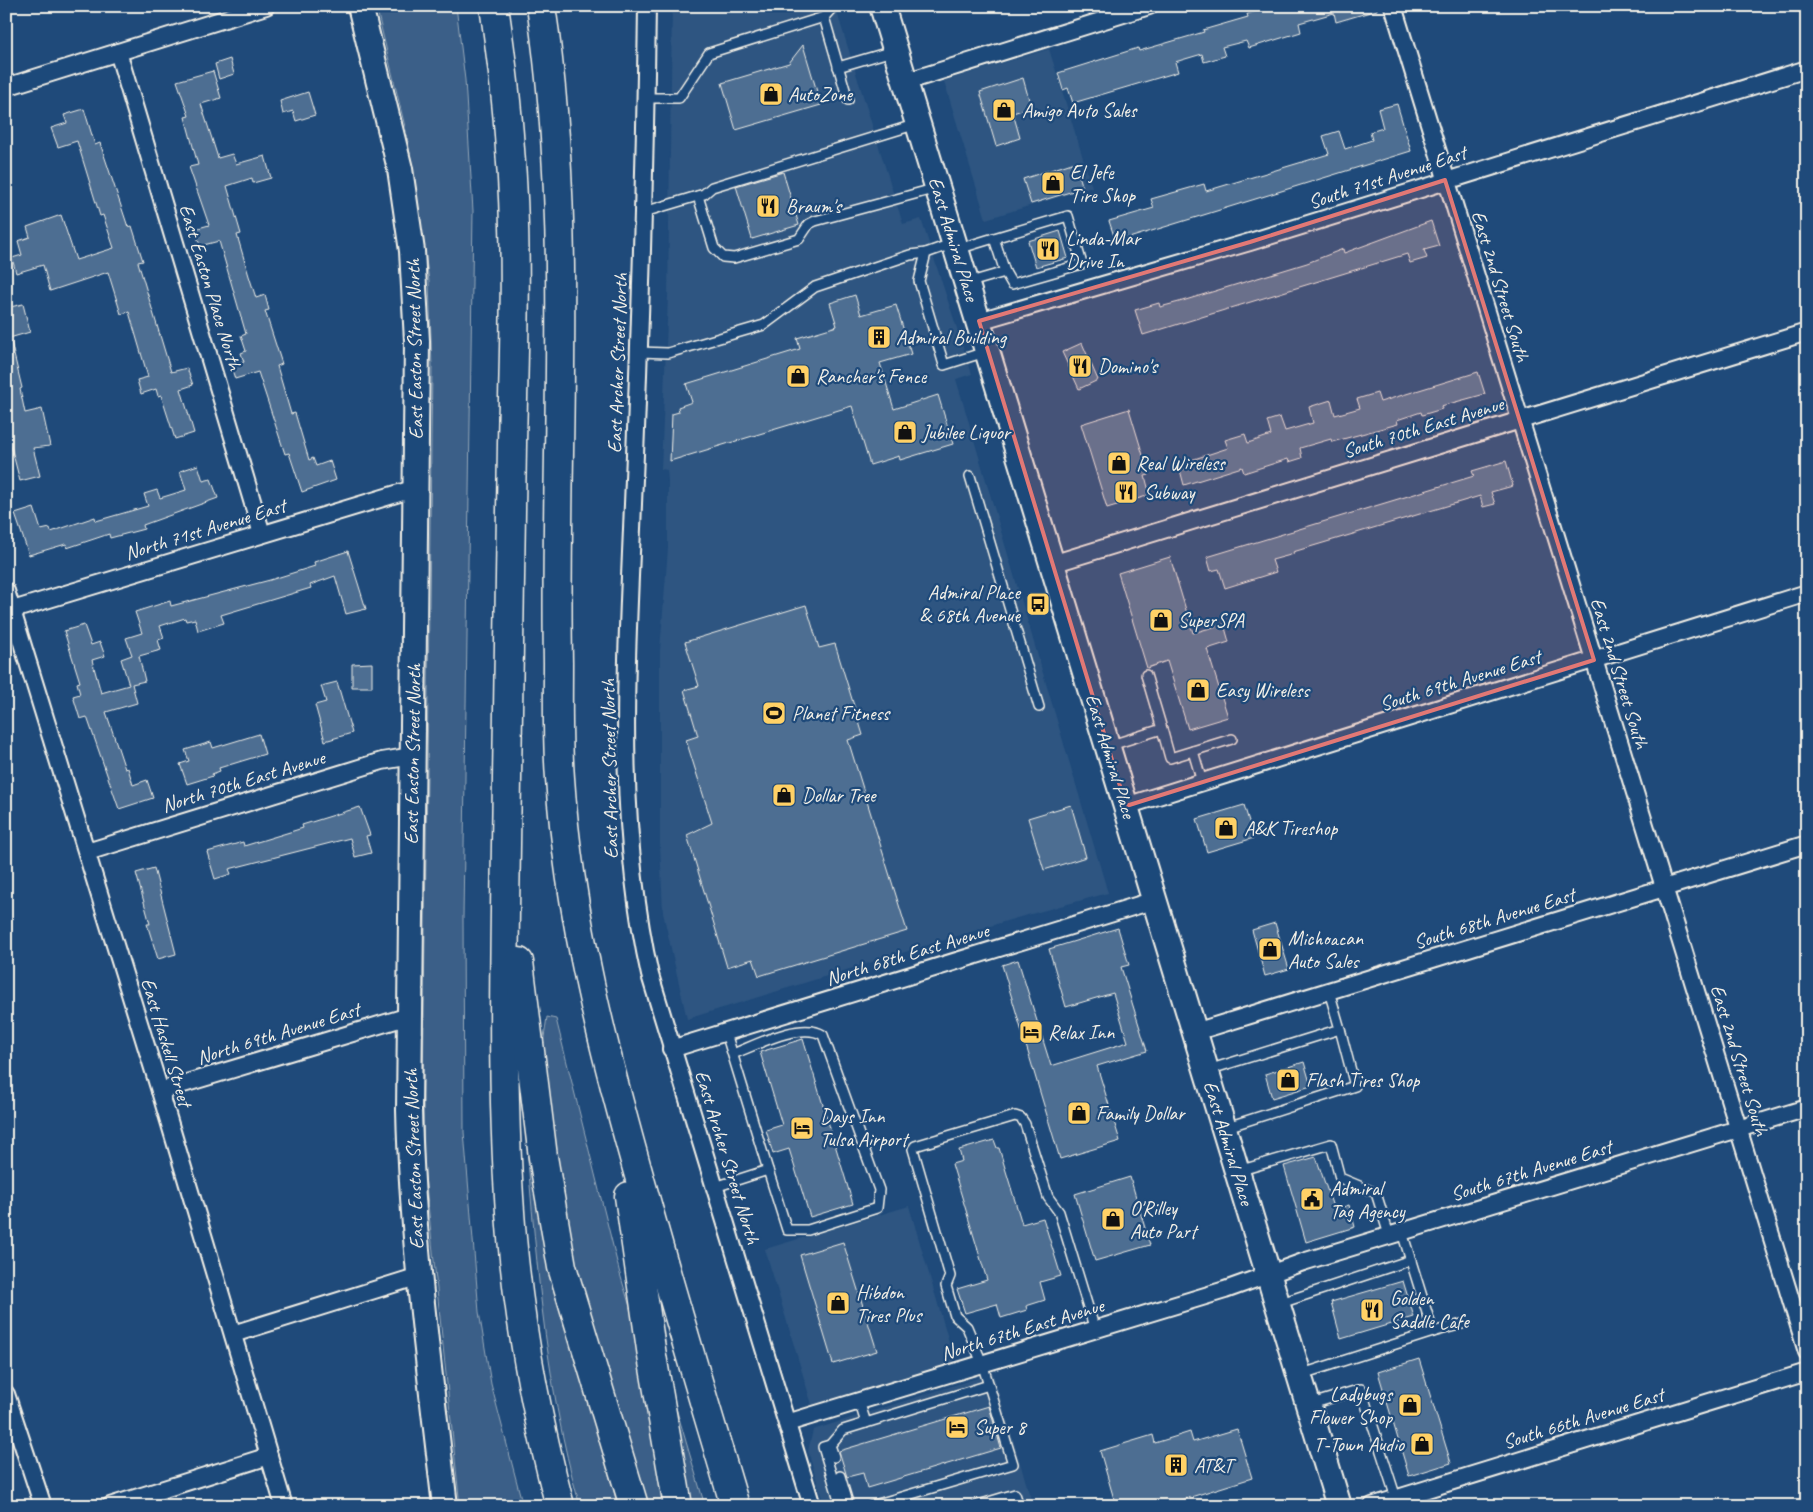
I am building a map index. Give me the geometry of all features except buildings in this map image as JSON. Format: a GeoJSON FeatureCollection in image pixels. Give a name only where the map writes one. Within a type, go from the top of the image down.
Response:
{"type":"FeatureCollection","features":[{"type":"Feature","properties":{"kind":"highway"},"geometry":{"type":"LineString","coordinates":[[541,6],[554,107],[562,250],[556,567],[560,776],[567,852],[586,965],[614,1090],[735,1506]]}},
{"type":"Feature","properties":{"kind":"highway"},"geometry":{"type":"LineString","coordinates":[[494,7],[503,69],[511,152],[514,279],[504,1066],[513,1241],[531,1374],[548,1463],[560,1506]]}},
{"type":"Feature","properties":{"kind":"highway"},"geometry":{"type":"LineString","coordinates":[[506,867],[543,1157],[562,1266],[634,1506]]}},
{"type":"Feature","properties":{"kind":"highway"},"geometry":{"type":"LineString","coordinates":[[614,1090],[652,1356],[678,1506]]}},
{"type":"Feature","properties":{"kind":"main road","name":"East Easton Street North"},"geometry":{"type":"LineString","coordinates":[[360,6],[400,169],[412,251],[417,341],[408,1016],[410,1158],[419,1276],[445,1506]]}},
{"type":"Feature","properties":{"kind":"main road","name":"East Admiral Place"},"geometry":{"type":"LineString","coordinates":[[882,6],[1339,1506]]}},
{"type":"Feature","properties":{"kind":"street"},"geometry":{"type":"LineString","coordinates":[[6,86],[266,6]]}},
{"type":"Feature","properties":{"kind":"street","name":"East Archer Street North"},"geometry":{"type":"LineString","coordinates":[[647,6],[644,212],[631,572],[627,799],[630,848],[640,929],[671,1049],[788,1423],[812,1506]]}},
{"type":"Feature","properties":{"kind":"street"},"geometry":{"type":"LineString","coordinates":[[905,82],[1104,13],[1148,6]]}},
{"type":"Feature","properties":{"kind":"street","name":"East 2nd Street South"},"geometry":{"type":"LineString","coordinates":[[1393,6],[1807,1352]]}},
{"type":"Feature","properties":{"kind":"street","name":"East Easton Place North"},"geometry":{"type":"LineString","coordinates":[[118,52],[262,534]]}},
{"type":"Feature","properties":{"kind":"street","name":"South 71st Avenue East"},"geometry":{"type":"LineString","coordinates":[[979,321],[1250,242],[1807,69]]}},
{"type":"Feature","properties":{"kind":"street","name":"South 70th East Avenue"},"geometry":{"type":"LineString","coordinates":[[1052,564],[1807,332]]}},
{"type":"Feature","properties":{"kind":"street","name":"North 71st Avenue East"},"geometry":{"type":"LineString","coordinates":[[9,611],[416,488]]}},
{"type":"Feature","properties":{"kind":"street","name":"East Haskell Street"},"geometry":{"type":"LineString","coordinates":[[6,591],[9,611],[87,852],[284,1506]]}},
{"type":"Feature","properties":{"kind":"street","name":"South 69th Avenue East"},"geometry":{"type":"LineString","coordinates":[[1126,806],[1807,593]]}},
{"type":"Feature","properties":{"kind":"street","name":"North 70th East Avenue"},"geometry":{"type":"LineString","coordinates":[[87,852],[382,761],[412,756]]}},
{"type":"Feature","properties":{"kind":"street","name":"South 68th Avenue East"},"geometry":{"type":"LineString","coordinates":[[1195,1032],[1807,844]]}},
{"type":"Feature","properties":{"kind":"street","name":"North 68th East Avenue"},"geometry":{"type":"LineString","coordinates":[[671,1049],[1155,900]]}},
{"type":"Feature","properties":{"kind":"street","name":"North 69th Avenue East"},"geometry":{"type":"LineString","coordinates":[[160,1091],[408,1016]]}},
{"type":"Feature","properties":{"kind":"street","name":"South 67th Avenue East"},"geometry":{"type":"LineString","coordinates":[[1269,1274],[1807,1108]]}},
{"type":"Feature","properties":{"kind":"street","name":"North 67th East Avenue"},"geometry":{"type":"LineString","coordinates":[[788,1423],[1225,1290],[1269,1274]]}},
{"type":"Feature","properties":{"kind":"street"},"geometry":{"type":"LineString","coordinates":[[233,1334],[419,1276]]}},
{"type":"Feature","properties":{"kind":"street","name":"South 66th Avenue East"},"geometry":{"type":"LineString","coordinates":[[1372,1506],[1807,1372]]}},
{"type":"Feature","properties":{"kind":"street"},"geometry":{"type":"LineString","coordinates":[[6,1394],[43,1506]]}},
{"type":"Feature","properties":{"kind":"street"},"geometry":{"type":"LineString","coordinates":[[110,1506],[269,1456]]}},
{"type":"Feature","properties":{"kind":"lane"},"geometry":{"type":"LineString","coordinates":[[646,98],[679,98],[709,53],[824,17],[834,6]]}},
{"type":"Feature","properties":{"kind":"lane"},"geometry":{"type":"LineString","coordinates":[[824,17],[848,100]]}},
{"type":"Feature","properties":{"kind":"lane"},"geometry":{"type":"LineString","coordinates":[[838,67],[896,50]]}},
{"type":"Feature","properties":{"kind":"lane"},"geometry":{"type":"LineString","coordinates":[[644,212],[698,196],[712,187],[918,124]]}},
{"type":"Feature","properties":{"kind":"lane"},"geometry":{"type":"LineString","coordinates":[[698,196],[714,248],[723,257],[734,258],[799,239],[808,224],[937,188]]}},
{"type":"Feature","properties":{"kind":"lane"},"geometry":{"type":"LineString","coordinates":[[639,352],[668,353],[764,325],[815,287],[910,254],[926,253],[994,238],[1068,216],[1082,264],[1012,284],[1005,272],[994,238]]}},
{"type":"Feature","properties":{"kind":"lane"},"geometry":{"type":"LineString","coordinates":[[926,253],[920,281],[944,365],[988,351]]}},
{"type":"Feature","properties":{"kind":"lane"},"geometry":{"type":"LineString","coordinates":[[967,283],[1005,272]]}},
{"type":"Feature","properties":{"kind":"lane"},"geometry":{"type":"LineString","coordinates":[[970,476],[1039,707]]}},
{"type":"Feature","properties":{"kind":"lane"},"geometry":{"type":"LineString","coordinates":[[1146,675],[1170,758],[1232,739]]}},
{"type":"Feature","properties":{"kind":"lane"},"geometry":{"type":"LineString","coordinates":[[1108,746],[1162,729]]}},
{"type":"Feature","properties":{"kind":"lane"},"geometry":{"type":"LineString","coordinates":[[1193,751],[1202,782]]}},
{"type":"Feature","properties":{"kind":"lane"},"geometry":{"type":"LineString","coordinates":[[1224,1128],[1355,1086],[1329,991]]}},
{"type":"Feature","properties":{"kind":"lane"},"geometry":{"type":"LineString","coordinates":[[1207,1071],[1340,1029]]}},
{"type":"Feature","properties":{"kind":"lane"},"geometry":{"type":"LineString","coordinates":[[726,1032],[732,1054],[787,1230],[808,1230],[876,1208],[878,1190],[823,1035],[815,1030],[800,1030],[732,1054]]}},
{"type":"Feature","properties":{"kind":"lane"},"geometry":{"type":"LineString","coordinates":[[871,1506],[1013,1464],[982,1363],[967,1327],[955,1316],[946,1286],[950,1276],[913,1149],[915,1146],[1015,1116],[1021,1118],[1025,1124],[1048,1197],[1059,1212],[1095,1330]]}},
{"type":"Feature","properties":{"kind":"lane"},"geometry":{"type":"LineString","coordinates":[[1238,1172],[1330,1144],[1340,1178],[1376,1193],[1395,1234],[1411,1260],[1433,1332]]}},
{"type":"Feature","properties":{"kind":"lane"},"geometry":{"type":"LineString","coordinates":[[715,1187],[768,1170]]}},
{"type":"Feature","properties":{"kind":"lane"},"geometry":{"type":"LineString","coordinates":[[1278,1304],[1411,1260]]}},
{"type":"Feature","properties":{"kind":"lane"},"geometry":{"type":"LineString","coordinates":[[1299,1375],[1462,1324]]}},
{"type":"Feature","properties":{"kind":"lane"},"geometry":{"type":"LineString","coordinates":[[841,1506],[823,1447],[830,1444],[843,1430],[989,1385]]}},
{"type":"Feature","properties":{"kind":"lane"},"geometry":{"type":"LineString","coordinates":[[1308,1405],[1361,1389],[1396,1498]]}},
{"type":"Feature","properties":{"kind":"lane"},"geometry":{"type":"LineString","coordinates":[[859,1401],[866,1423]]}},
{"type":"Feature","properties":{"kind":"lane"},"geometry":{"type":"LineString","coordinates":[[830,1444],[834,1457]]}},
{"type":"Feature","properties":{"kind":"lane"},"geometry":{"type":"LineString","coordinates":[[840,1476],[849,1506]]}},
{"type":"Feature","properties":{"kind":"lane"},"geometry":{"type":"LineString","coordinates":[[975,1506],[1015,1494],[1019,1506]]}},
{"type":"Feature","properties":{"kind":"highlighted area"},"geometry":{"type":"Polygon","coordinates":[[[1445,180],[1594,660],[1126,806],[979,321],[1250,242],[1445,180]]]}},
{"type":"Feature","properties":{"kind":"shaded area"},"geometry":{"type":"Polygon","coordinates":[[[376,6],[456,6],[465,80],[473,211],[463,918],[464,1132],[479,1312],[491,1384],[523,1506],[460,1506],[424,1167],[423,1095],[432,367],[429,281],[406,131],[376,6]]]}},
{"type":"Feature","properties":{"kind":"shaded area"},"geometry":{"type":"Polygon","coordinates":[[[672,6],[835,6],[903,224],[921,219],[972,374],[956,379],[1108,893],[1013,919],[687,1019],[663,913],[660,844],[660,650],[668,548],[668,481],[667,470],[661,469],[668,296],[672,6]]]}},
{"type":"Feature","properties":{"kind":"shaded area"},"geometry":{"type":"Polygon","coordinates":[[[1049,49],[1092,187],[986,219],[944,81],[1049,49]]]}},
{"type":"Feature","properties":{"kind":"shaded area"},"geometry":{"type":"Polygon","coordinates":[[[547,1017],[556,1019],[620,1274],[644,1353],[665,1506],[640,1506],[572,1266],[541,1058],[547,1017]]]}},
{"type":"Feature","properties":{"kind":"shaded area"},"geometry":{"type":"Polygon","coordinates":[[[524,1111],[564,1317],[618,1506],[580,1506],[567,1457],[557,1409],[542,1310],[524,1111]]]}},
{"type":"Feature","properties":{"kind":"shaded area","name":"Hibdon Tires Plus"},"geometry":{"type":"Polygon","coordinates":[[[909,1206],[955,1362],[812,1405],[765,1249],[909,1206]]]}},
{"type":"Feature","properties":{"kind":"shaded area"},"geometry":{"type":"Polygon","coordinates":[[[993,1373],[1033,1506],[824,1506],[808,1451],[813,1430],[993,1373]]]}},
{"type":"Feature","properties":{"kind":"shaded area"},"geometry":{"type":"Polygon","coordinates":[[[671,1391],[705,1506],[687,1506],[671,1391]]]}},
{"type":"Feature","properties":{"kind":"place","name":"AutoZone"},"geometry":{"type":"Point","coordinates":[771,94]}},
{"type":"Feature","properties":{"kind":"place","name":"Amigo Auto Sales"},"geometry":{"type":"Point","coordinates":[1004,110]}},
{"type":"Feature","properties":{"kind":"place","name":"El Jefe Tire Shop"},"geometry":{"type":"Point","coordinates":[1053,183]}},
{"type":"Feature","properties":{"kind":"place","name":"Braum's"},"geometry":{"type":"Point","coordinates":[768,206]}},
{"type":"Feature","properties":{"kind":"place","name":"Linda-Mar Drive In"},"geometry":{"type":"Point","coordinates":[1048,249]}},
{"type":"Feature","properties":{"kind":"place","name":"Admiral Building"},"geometry":{"type":"Point","coordinates":[879,337]}},
{"type":"Feature","properties":{"kind":"place","name":"Domino's"},"geometry":{"type":"Point","coordinates":[1080,366]}},
{"type":"Feature","properties":{"kind":"place","name":"Rancher's Fence"},"geometry":{"type":"Point","coordinates":[798,376]}},
{"type":"Feature","properties":{"kind":"place","name":"Jubilee Liquor"},"geometry":{"type":"Point","coordinates":[905,432]}},
{"type":"Feature","properties":{"kind":"place","name":"Real Wireless"},"geometry":{"type":"Point","coordinates":[1119,463]}},
{"type":"Feature","properties":{"kind":"place","name":"Subway"},"geometry":{"type":"Point","coordinates":[1126,492]}},
{"type":"Feature","properties":{"kind":"place","name":"Admiral Place & 68th Avenue"},"geometry":{"type":"Point","coordinates":[1038,604]}},
{"type":"Feature","properties":{"kind":"place","name":"SuperSPA"},"geometry":{"type":"Point","coordinates":[1161,620]}},
{"type":"Feature","properties":{"kind":"place","name":"Easy Wireless"},"geometry":{"type":"Point","coordinates":[1198,690]}},
{"type":"Feature","properties":{"kind":"place","name":"Planet Fitness"},"geometry":{"type":"Point","coordinates":[774,713]}},
{"type":"Feature","properties":{"kind":"place","name":"Dollar Tree"},"geometry":{"type":"Point","coordinates":[784,795]}},
{"type":"Feature","properties":{"kind":"place","name":"A&K Tireshop"},"geometry":{"type":"Point","coordinates":[1226,828]}},
{"type":"Feature","properties":{"kind":"place","name":"Michoacan Auto Sales"},"geometry":{"type":"Point","coordinates":[1270,949]}},
{"type":"Feature","properties":{"kind":"place","name":"Relax Inn"},"geometry":{"type":"Point","coordinates":[1031,1032]}},
{"type":"Feature","properties":{"kind":"place","name":"Flash Tires Shop"},"geometry":{"type":"Point","coordinates":[1288,1080]}},
{"type":"Feature","properties":{"kind":"place","name":"Family Dollar"},"geometry":{"type":"Point","coordinates":[1079,1113]}},
{"type":"Feature","properties":{"kind":"place","name":"Days Inn Tulsa Airport"},"geometry":{"type":"Point","coordinates":[802,1128]}},
{"type":"Feature","properties":{"kind":"place","name":"Admiral Tag Agency"},"geometry":{"type":"Point","coordinates":[1312,1199]}},
{"type":"Feature","properties":{"kind":"place","name":"O'Rilley Auto Part"},"geometry":{"type":"Point","coordinates":[1113,1219]}},
{"type":"Feature","properties":{"kind":"place","name":"Hibdon Tires Plus"},"geometry":{"type":"Point","coordinates":[838,1303]}},
{"type":"Feature","properties":{"kind":"place","name":"Golden Saddle Cafe"},"geometry":{"type":"Point","coordinates":[1372,1310]}},
{"type":"Feature","properties":{"kind":"place","name":"Ladybugs Flower Shop"},"geometry":{"type":"Point","coordinates":[1410,1405]}},
{"type":"Feature","properties":{"kind":"place","name":"Super 8"},"geometry":{"type":"Point","coordinates":[957,1427]}},
{"type":"Feature","properties":{"kind":"place","name":"T-Town Audio"},"geometry":{"type":"Point","coordinates":[1422,1444]}},
{"type":"Feature","properties":{"kind":"place","name":"AT&T"},"geometry":{"type":"Point","coordinates":[1176,1465]}}]}
